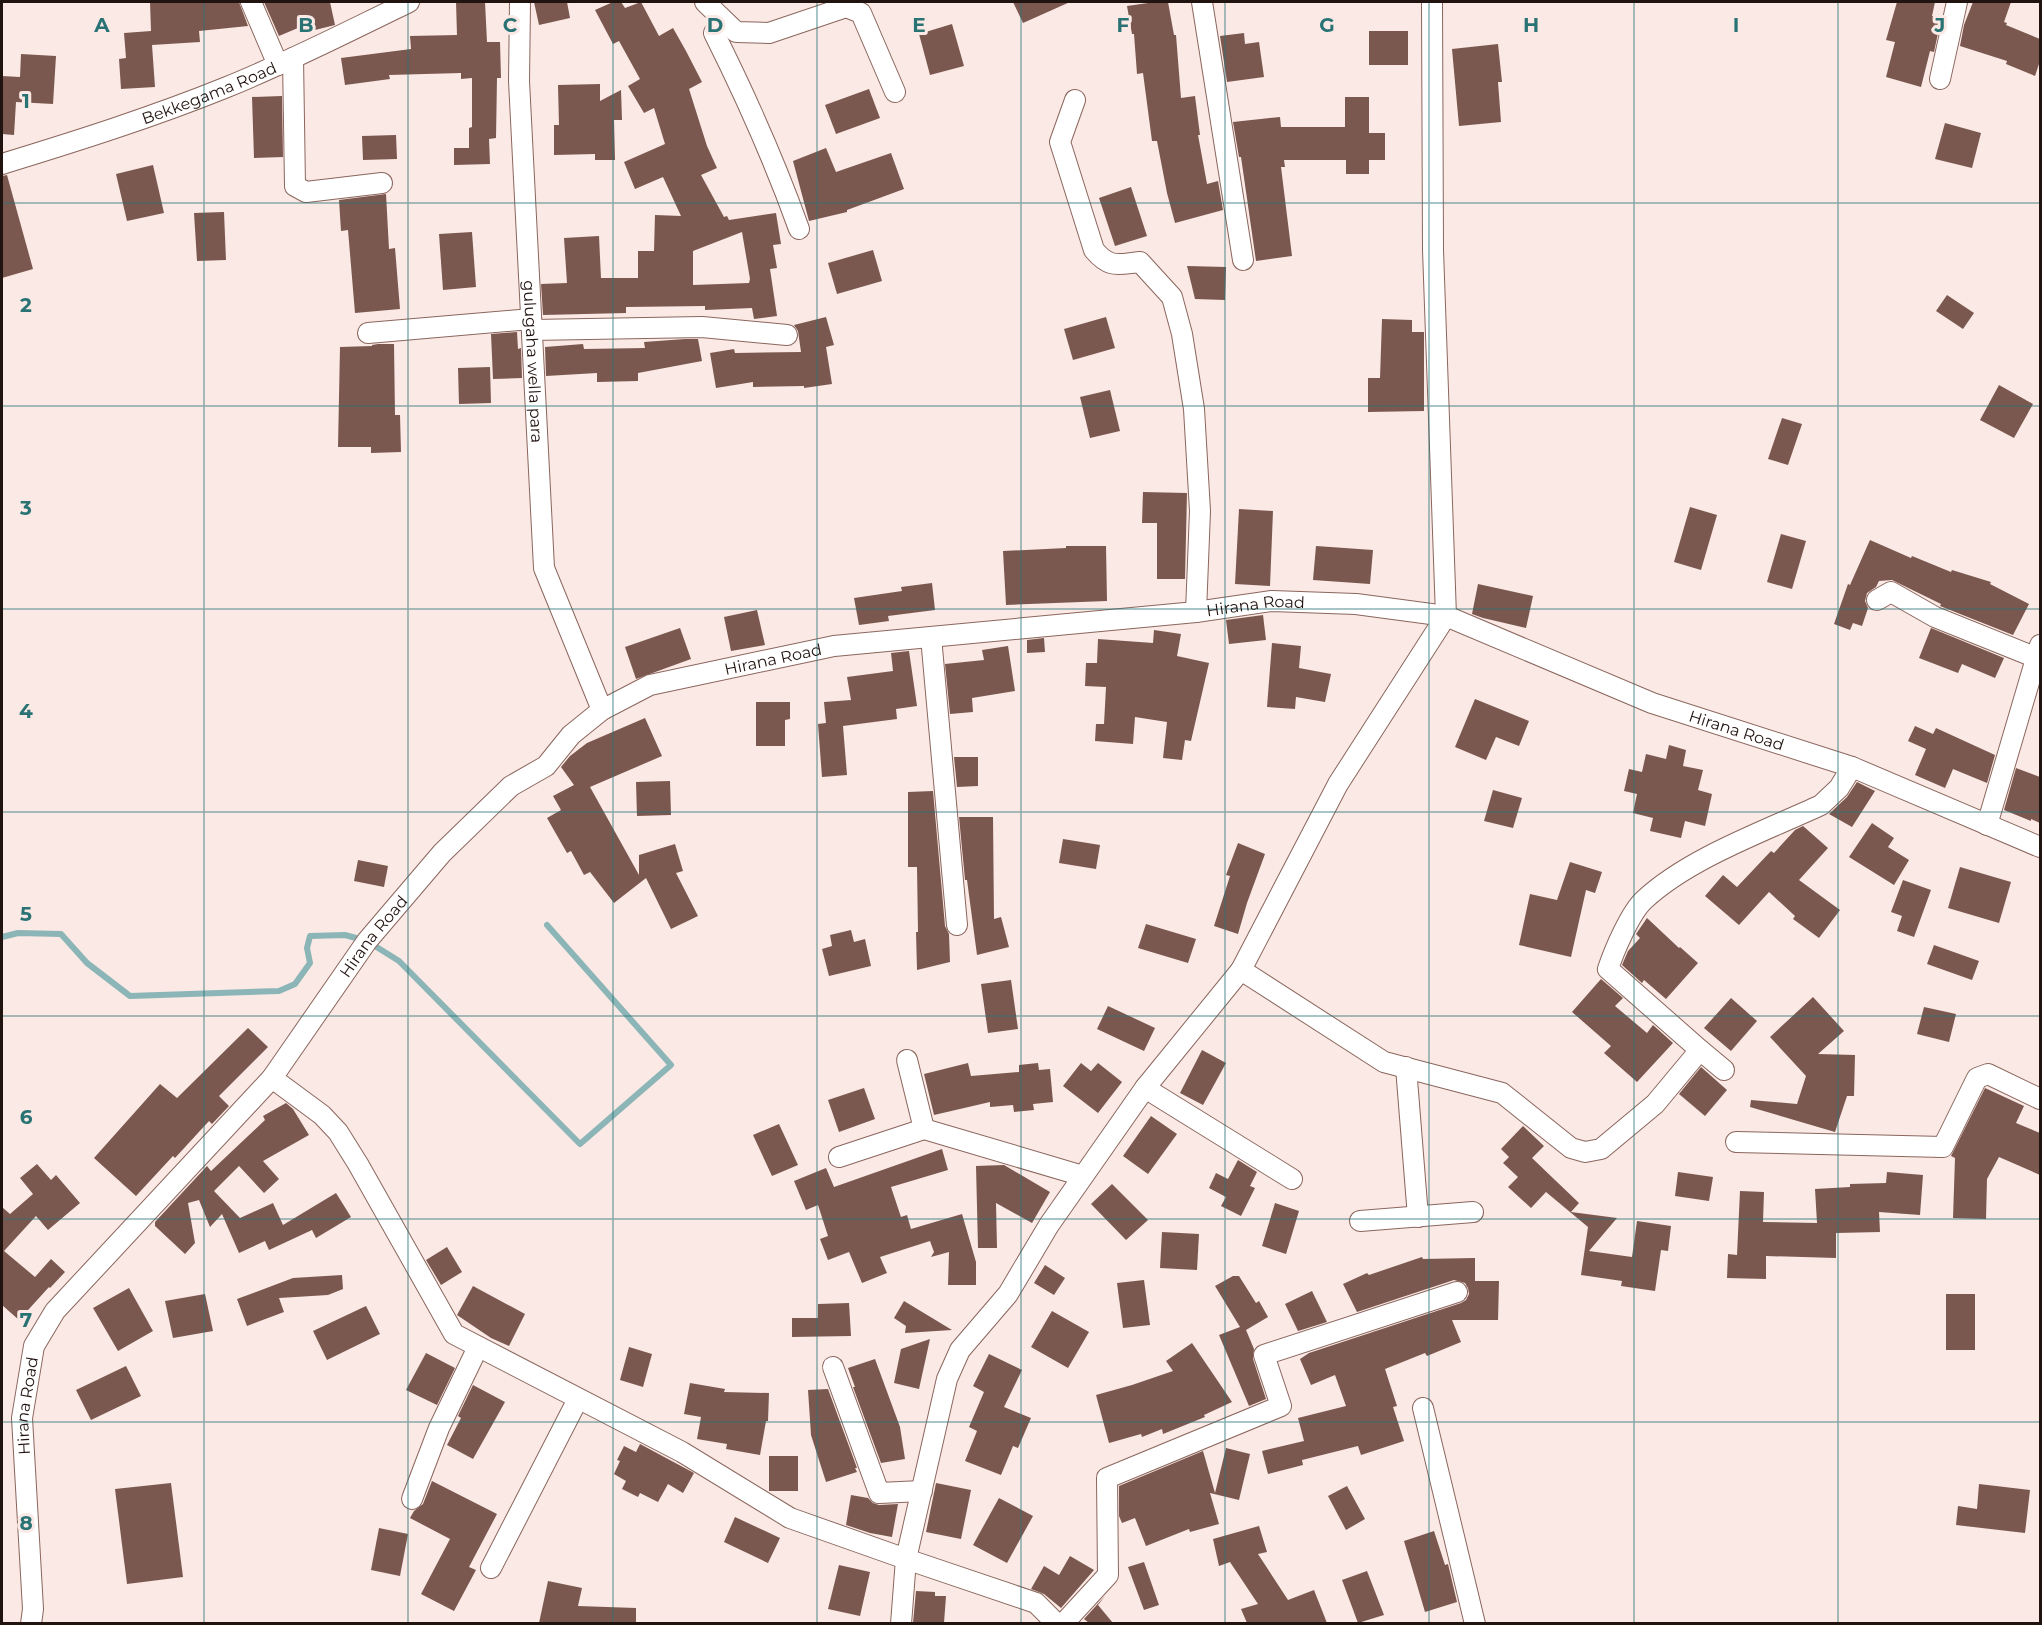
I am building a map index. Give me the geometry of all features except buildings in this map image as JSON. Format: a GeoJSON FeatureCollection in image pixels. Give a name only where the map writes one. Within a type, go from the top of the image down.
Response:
{"type":"FeatureCollection","features":[{"type":"Feature","properties":{"kind":"street"},"geometry":{"type":"LineString","coordinates":[[251,2],[285,62],[295,186],[306,192],[382,183]]}},
{"type":"Feature","properties":{"kind":"street","name":"Bekkegama Road"},"geometry":{"type":"LineString","coordinates":[[2,164],[100,134],[228,87],[410,2]]}},
{"type":"Feature","properties":{"kind":"street","name":"gulugaha wella para"},"geometry":{"type":"LineString","coordinates":[[520,2],[519,81],[544,568],[602,710]]}},
{"type":"Feature","properties":{"kind":"street"},"geometry":{"type":"LineString","coordinates":[[705,2],[736,32],[769,33],[846,7],[861,14],[895,92]]}},
{"type":"Feature","properties":{"kind":"street"},"geometry":{"type":"LineString","coordinates":[[1202,2],[1243,260]]}},
{"type":"Feature","properties":{"kind":"street"},"geometry":{"type":"LineString","coordinates":[[901,1623],[906,1559],[947,1379],[960,1350],[1008,1294],[1049,1225],[1145,1088],[1241,970],[1338,784],[1446,616],[1433,250],[1432,2]]}},
{"type":"Feature","properties":{"kind":"street"},"geometry":{"type":"LineString","coordinates":[[1940,79],[1957,2]]}},
{"type":"Feature","properties":{"kind":"street"},"geometry":{"type":"LineString","coordinates":[[722,19],[714,33],[779,174],[799,229]]}},
{"type":"Feature","properties":{"kind":"street"},"geometry":{"type":"LineString","coordinates":[[1075,100],[1059,141],[1094,250],[1110,265],[1140,262],[1172,297],[1182,334],[1194,409],[1200,511],[1196,612]]}},
{"type":"Feature","properties":{"kind":"street"},"geometry":{"type":"LineString","coordinates":[[368,333],[532,325],[702,327],[787,335]]}},
{"type":"Feature","properties":{"kind":"street"},"geometry":{"type":"LineString","coordinates":[[1877,600],[1891,592],[1935,617],[2039,652],[1987,825]]}},
{"type":"Feature","properties":{"kind":"street","name":"Hirana Road"},"geometry":{"type":"LineString","coordinates":[[31,1623],[33,1609],[22,1418],[34,1346],[55,1311],[272,1078],[367,941],[442,853],[511,786],[546,766],[571,735],[602,710],[650,685],[834,646],[1196,612],[1272,601],[1356,604],[1446,616],[1652,703],[1852,766],[2040,847]]}},
{"type":"Feature","properties":{"kind":"street"},"geometry":{"type":"LineString","coordinates":[[931,637],[957,925]]}},
{"type":"Feature","properties":{"kind":"street"},"geometry":{"type":"LineString","coordinates":[[1724,1070],[1608,969],[1616,945],[1642,902],[1687,868],[1821,805],[1839,788],[1852,766]]}},
{"type":"Feature","properties":{"kind":"street"},"geometry":{"type":"LineString","coordinates":[[1241,970],[1384,1062],[1502,1093],[1571,1148],[1585,1152],[1601,1149],[1655,1104],[1700,1050]]}},
{"type":"Feature","properties":{"kind":"street"},"geometry":{"type":"LineString","coordinates":[[907,1060],[924,1129]]}},
{"type":"Feature","properties":{"kind":"street"},"geometry":{"type":"LineString","coordinates":[[1406,1067],[1418,1217]]}},
{"type":"Feature","properties":{"kind":"street"},"geometry":{"type":"LineString","coordinates":[[1736,1142],[1943,1147],[1977,1078],[1988,1074],[2040,1099]]}},
{"type":"Feature","properties":{"kind":"street"},"geometry":{"type":"LineString","coordinates":[[272,1078],[322,1115],[338,1132],[454,1334],[682,1452],[790,1518],[1036,1603],[1057,1623]]}},
{"type":"Feature","properties":{"kind":"street"},"geometry":{"type":"LineString","coordinates":[[1145,1088],[1292,1179]]}},
{"type":"Feature","properties":{"kind":"street"},"geometry":{"type":"LineString","coordinates":[[839,1157],[924,1129],[1083,1176]]}},
{"type":"Feature","properties":{"kind":"street"},"geometry":{"type":"LineString","coordinates":[[1360,1221],[1473,1212]]}},
{"type":"Feature","properties":{"kind":"street"},"geometry":{"type":"LineString","coordinates":[[1063,1623],[1108,1575],[1107,1478],[1281,1406],[1264,1355],[1457,1292]]}},
{"type":"Feature","properties":{"kind":"street"},"geometry":{"type":"LineString","coordinates":[[412,1499],[439,1428],[478,1347]]}},
{"type":"Feature","properties":{"kind":"street"},"geometry":{"type":"LineString","coordinates":[[833,1367],[879,1492],[922,1491]]}},
{"type":"Feature","properties":{"kind":"street"},"geometry":{"type":"LineString","coordinates":[[491,1568],[578,1399]]}},
{"type":"Feature","properties":{"kind":"street"},"geometry":{"type":"LineString","coordinates":[[1423,1407],[1475,1623]]}},
{"type":"Feature","properties":{"kind":"waterway"},"geometry":{"type":"LineString","coordinates":[[2,937],[18,933],[61,934],[87,963],[130,996],[279,991],[295,984],[310,963],[307,948],[310,936],[345,935],[367,941],[399,961],[580,1144],[671,1065],[547,925]]}}]}
